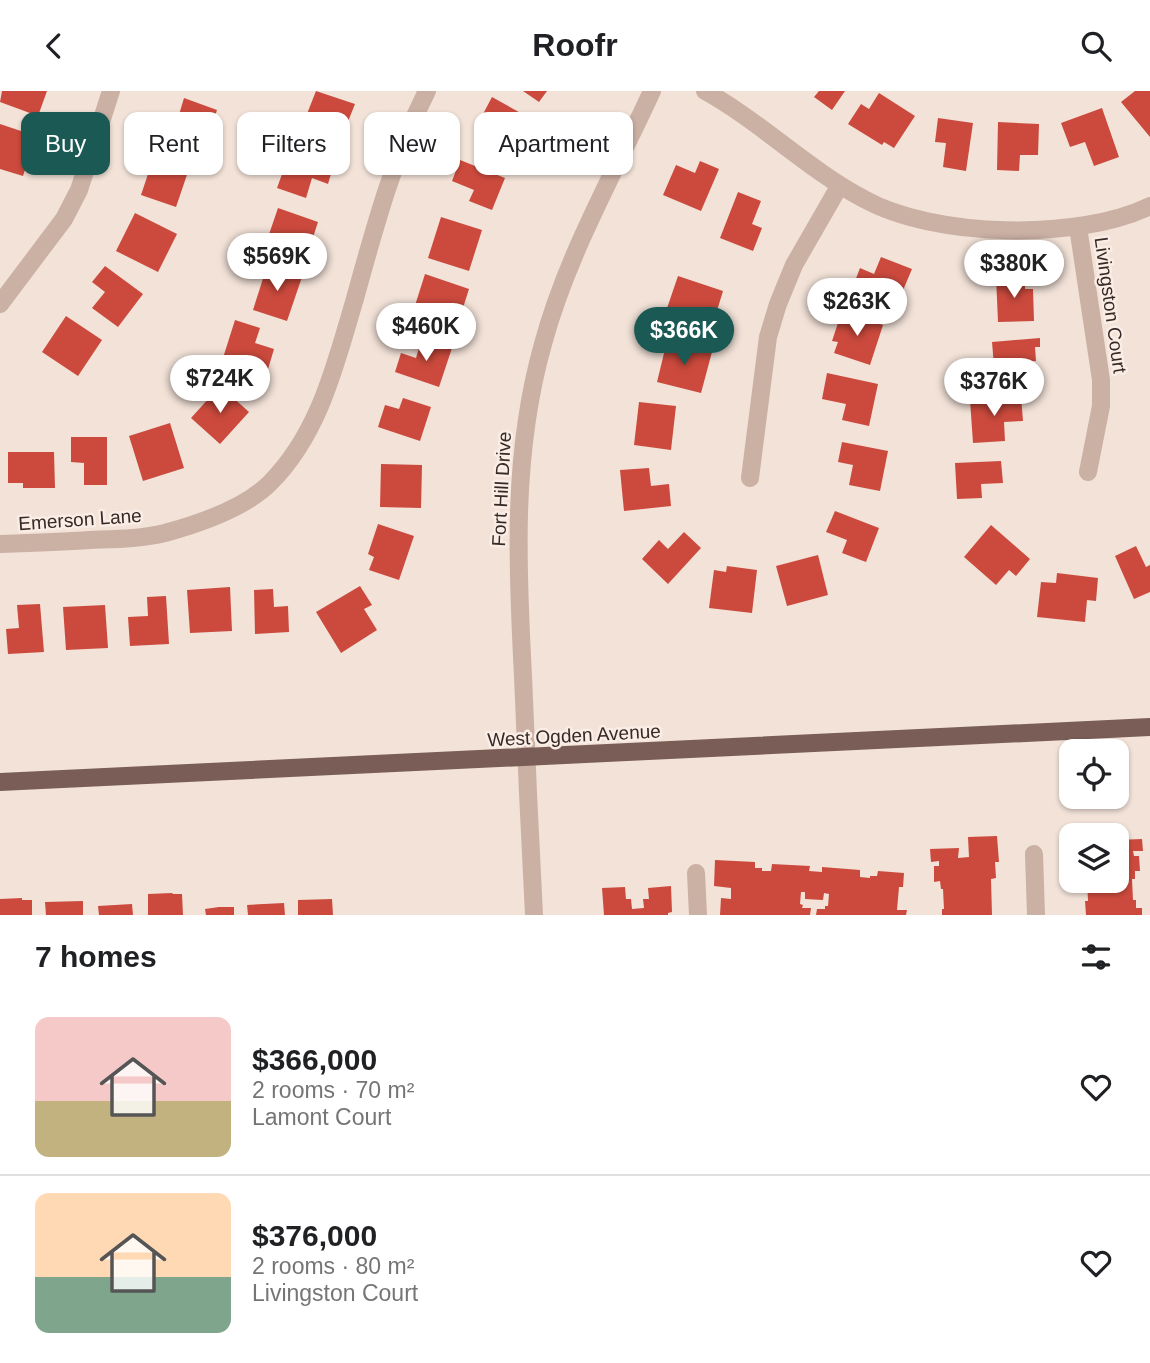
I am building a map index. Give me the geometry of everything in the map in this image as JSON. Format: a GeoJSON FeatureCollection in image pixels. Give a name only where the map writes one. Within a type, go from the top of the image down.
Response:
{"type":"FeatureCollection","features":[{"type":"Feature","properties":{"kind":"main road","name":"West Ogden Avenue"},"geometry":{"type":"LineString","coordinates":[[0,782],[1150,727]]}},
{"type":"Feature","properties":{"kind":"street"},"geometry":{"type":"LineString","coordinates":[[0,304],[64,219],[79,190],[111,91]]}},
{"type":"Feature","properties":{"kind":"street","name":"Emerson Lane"},"geometry":{"type":"LineString","coordinates":[[0,544],[133,538],[164,533],[212,518],[268,485],[303,440],[329,387],[385,193],[405,137],[427,91]]}},
{"type":"Feature","properties":{"kind":"street","name":"Fort Hill Drive"},"geometry":{"type":"LineString","coordinates":[[534,915],[517,568],[519,494],[529,403],[542,344],[570,264],[652,91]]}},
{"type":"Feature","properties":{"kind":"street"},"geometry":{"type":"LineString","coordinates":[[705,91],[750,118],[840,185],[866,201],[929,222],[968,228],[1078,227],[1114,219],[1150,206]]}},
{"type":"Feature","properties":{"kind":"street"},"geometry":{"type":"LineString","coordinates":[[750,478],[768,337],[778,304],[794,265],[840,185]]}},
{"type":"Feature","properties":{"kind":"street","name":"Livingston Court"},"geometry":{"type":"LineString","coordinates":[[1078,227],[1101,380],[1101,406],[1088,472]]}},
{"type":"Feature","properties":{"kind":"street"},"geometry":{"type":"LineString","coordinates":[[1034,854],[1036,915]]}},
{"type":"Feature","properties":{"kind":"street"},"geometry":{"type":"LineString","coordinates":[[696,873],[698,915]]}},
{"type":"Feature","properties":{"kind":"building"},"geometry":{"type":"Polygon","coordinates":[[[2,91],[47,91],[39,112],[27,112],[0,102],[2,91]]]}},
{"type":"Feature","properties":{"kind":"building"},"geometry":{"type":"Polygon","coordinates":[[[316,91],[355,104],[350,116],[350,112],[308,112],[316,91]]]}},
{"type":"Feature","properties":{"kind":"building"},"geometry":{"type":"Polygon","coordinates":[[[523,91],[547,91],[539,102],[523,91]]]}},
{"type":"Feature","properties":{"kind":"building"},"geometry":{"type":"Polygon","coordinates":[[[819,91],[845,91],[832,110],[814,97],[819,91]]]}},
{"type":"Feature","properties":{"kind":"building"},"geometry":{"type":"Polygon","coordinates":[[[1135,91],[1150,91],[1150,137],[1121,102],[1135,91]]]}},
{"type":"Feature","properties":{"kind":"building"},"geometry":{"type":"Polygon","coordinates":[[[879,93],[915,116],[894,148],[884,142],[882,145],[848,124],[861,104],[869,109],[879,93]]]}},
{"type":"Feature","properties":{"kind":"building"},"geometry":{"type":"Polygon","coordinates":[[[492,97],[519,112],[484,112],[492,97]]]}},
{"type":"Feature","properties":{"kind":"building"},"geometry":{"type":"Polygon","coordinates":[[[184,98],[217,110],[216,112],[180,112],[184,98]]]}},
{"type":"Feature","properties":{"kind":"building"},"geometry":{"type":"Polygon","coordinates":[[[1102,108],[1119,157],[1094,166],[1085,142],[1070,147],[1061,123],[1102,108]]]}},
{"type":"Feature","properties":{"kind":"building"},"geometry":{"type":"Polygon","coordinates":[[[938,118],[973,123],[966,171],[943,167],[946,143],[935,142],[938,118]]]}},
{"type":"Feature","properties":{"kind":"building"},"geometry":{"type":"Polygon","coordinates":[[[998,122],[1039,124],[1038,155],[1020,155],[1019,171],[997,170],[998,122]]]}},
{"type":"Feature","properties":{"kind":"building"},"geometry":{"type":"Polygon","coordinates":[[[0,124],[21,131],[21,175],[23,175],[23,176],[0,169],[0,124]]]}},
{"type":"Feature","properties":{"kind":"building"},"geometry":{"type":"Polygon","coordinates":[[[460,160],[474,166],[474,175],[498,175],[505,178],[492,210],[469,201],[474,190],[452,181],[454,175],[460,175],[460,160]]]}},
{"type":"Feature","properties":{"kind":"building"},"geometry":{"type":"Polygon","coordinates":[[[700,161],[719,169],[701,211],[663,195],[676,165],[695,173],[700,161]]]}},
{"type":"Feature","properties":{"kind":"building"},"geometry":{"type":"Polygon","coordinates":[[[148,175],[187,175],[176,207],[141,195],[148,175]]]}},
{"type":"Feature","properties":{"kind":"building"},"geometry":{"type":"Polygon","coordinates":[[[282,175],[331,175],[328,184],[312,178],[306,198],[277,188],[282,175]]]}},
{"type":"Feature","properties":{"kind":"building"},"geometry":{"type":"Polygon","coordinates":[[[738,192],[761,201],[752,224],[762,228],[753,251],[720,238],[738,192]]]}},
{"type":"Feature","properties":{"kind":"building"},"geometry":{"type":"Polygon","coordinates":[[[278,208],[318,222],[305,262],[264,249],[278,208]]]}},
{"type":"Feature","properties":{"kind":"building"},"geometry":{"type":"Polygon","coordinates":[[[135,213],[177,234],[158,272],[116,251],[135,213]]]}},
{"type":"Feature","properties":{"kind":"building"},"geometry":{"type":"Polygon","coordinates":[[[441,217],[482,230],[469,271],[428,258],[441,217]]]}},
{"type":"Feature","properties":{"kind":"building"},"geometry":{"type":"Polygon","coordinates":[[[881,257],[912,269],[896,307],[852,289],[860,268],[874,274],[881,257]]]}},
{"type":"Feature","properties":{"kind":"building"},"geometry":{"type":"Polygon","coordinates":[[[105,266],[143,294],[118,327],[92,308],[105,292],[92,282],[105,266]]]}},
{"type":"Feature","properties":{"kind":"building"},"geometry":{"type":"Polygon","coordinates":[[[267,266],[302,277],[287,321],[253,310],[267,266]]]}},
{"type":"Feature","properties":{"kind":"building"},"geometry":{"type":"Polygon","coordinates":[[[425,274],[469,289],[456,330],[412,315],[425,274]]]}},
{"type":"Feature","properties":{"kind":"building"},"geometry":{"type":"Polygon","coordinates":[[[1025,275],[1025,289],[1033,289],[1034,321],[998,322],[996,276],[1025,275]]]}},
{"type":"Feature","properties":{"kind":"building"},"geometry":{"type":"Polygon","coordinates":[[[678,276],[723,291],[716,314],[696,308],[690,326],[664,317],[678,276]]]}},
{"type":"Feature","properties":{"kind":"building"},"geometry":{"type":"Polygon","coordinates":[[[842,311],[883,325],[870,365],[834,353],[838,342],[832,341],[842,311]]]}},
{"type":"Feature","properties":{"kind":"building"},"geometry":{"type":"Polygon","coordinates":[[[66,316],[102,340],[78,376],[42,352],[66,316]]]}},
{"type":"Feature","properties":{"kind":"building"},"geometry":{"type":"Polygon","coordinates":[[[235,320],[260,328],[255,343],[274,349],[266,376],[222,361],[235,320]]]}},
{"type":"Feature","properties":{"kind":"building"},"geometry":{"type":"Polygon","coordinates":[[[422,338],[452,348],[439,387],[395,372],[401,353],[416,358],[422,338]]]}},
{"type":"Feature","properties":{"kind":"building"},"geometry":{"type":"Polygon","coordinates":[[[1040,338],[1040,347],[1035,347],[1036,361],[1019,363],[1020,375],[995,378],[992,342],[1040,338]]]}},
{"type":"Feature","properties":{"kind":"building"},"geometry":{"type":"Polygon","coordinates":[[[667,341],[712,352],[701,393],[657,382],[667,341]]]}},
{"type":"Feature","properties":{"kind":"building"},"geometry":{"type":"Polygon","coordinates":[[[827,373],[878,384],[869,426],[842,420],[846,404],[822,399],[827,373]]]}},
{"type":"Feature","properties":{"kind":"building"},"geometry":{"type":"Polygon","coordinates":[[[220,386],[249,412],[220,444],[191,418],[220,386]]]}},
{"type":"Feature","properties":{"kind":"building"},"geometry":{"type":"Polygon","coordinates":[[[1021,396],[1023,421],[1004,422],[1005,441],[973,443],[970,400],[1021,396]]]}},
{"type":"Feature","properties":{"kind":"building"},"geometry":{"type":"Polygon","coordinates":[[[403,398],[431,407],[420,441],[378,427],[385,405],[399,409],[403,398]]]}},
{"type":"Feature","properties":{"kind":"building"},"geometry":{"type":"Polygon","coordinates":[[[639,402],[676,406],[671,450],[634,445],[639,402]]]}},
{"type":"Feature","properties":{"kind":"building"},"geometry":{"type":"Polygon","coordinates":[[[170,423],[184,468],[143,481],[129,436],[170,423]]]}},
{"type":"Feature","properties":{"kind":"building"},"geometry":{"type":"Polygon","coordinates":[[[71,437],[107,437],[107,485],[84,485],[84,463],[71,462],[71,437]]]}},
{"type":"Feature","properties":{"kind":"building"},"geometry":{"type":"Polygon","coordinates":[[[842,442],[888,451],[880,491],[849,485],[853,465],[838,462],[842,442]]]}},
{"type":"Feature","properties":{"kind":"building"},"geometry":{"type":"Polygon","coordinates":[[[8,452],[54,452],[55,488],[23,488],[23,483],[8,483],[8,452]]]}},
{"type":"Feature","properties":{"kind":"building"},"geometry":{"type":"Polygon","coordinates":[[[1001,461],[1003,483],[981,484],[982,498],[957,499],[955,463],[1001,461]]]}},
{"type":"Feature","properties":{"kind":"building"},"geometry":{"type":"Polygon","coordinates":[[[381,464],[422,465],[421,508],[380,507],[381,464]]]}},
{"type":"Feature","properties":{"kind":"building"},"geometry":{"type":"Polygon","coordinates":[[[649,468],[651,486],[669,484],[671,506],[624,511],[620,470],[649,468]]]}},
{"type":"Feature","properties":{"kind":"building"},"geometry":{"type":"Polygon","coordinates":[[[835,511],[879,528],[866,562],[842,553],[847,540],[826,532],[835,511]]]}},
{"type":"Feature","properties":{"kind":"building"},"geometry":{"type":"Polygon","coordinates":[[[378,524],[414,536],[399,580],[369,570],[374,557],[368,554],[378,524]]]}},
{"type":"Feature","properties":{"kind":"building"},"geometry":{"type":"Polygon","coordinates":[[[991,525],[1030,559],[1016,576],[1009,570],[996,585],[964,557],[991,525]]]}},
{"type":"Feature","properties":{"kind":"building"},"geometry":{"type":"Polygon","coordinates":[[[684,532],[701,548],[668,584],[642,559],[659,540],[668,549],[684,532]]]}},
{"type":"Feature","properties":{"kind":"building"},"geometry":{"type":"Polygon","coordinates":[[[1136,546],[1146,567],[1150,565],[1150,592],[1134,599],[1115,556],[1136,546]]]}},
{"type":"Feature","properties":{"kind":"building"},"geometry":{"type":"Polygon","coordinates":[[[818,555],[828,595],[787,606],[776,566],[818,555]]]}},
{"type":"Feature","properties":{"kind":"building"},"geometry":{"type":"Polygon","coordinates":[[[727,566],[757,570],[752,613],[709,608],[714,570],[726,572],[727,566]]]}},
{"type":"Feature","properties":{"kind":"building"},"geometry":{"type":"Polygon","coordinates":[[[1057,573],[1098,578],[1096,601],[1087,600],[1085,622],[1037,617],[1041,582],[1056,583],[1057,573]]]}},
{"type":"Feature","properties":{"kind":"building"},"geometry":{"type":"Polygon","coordinates":[[[360,586],[372,605],[364,609],[377,630],[341,653],[316,612],[360,586]]]}},
{"type":"Feature","properties":{"kind":"building"},"geometry":{"type":"Polygon","coordinates":[[[230,587],[232,631],[190,633],[187,590],[230,587]]]}},
{"type":"Feature","properties":{"kind":"building"},"geometry":{"type":"Polygon","coordinates":[[[273,589],[274,607],[288,606],[289,632],[255,634],[254,590],[273,589]]]}},
{"type":"Feature","properties":{"kind":"building"},"geometry":{"type":"Polygon","coordinates":[[[166,596],[169,644],[130,646],[128,617],[148,616],[147,597],[166,596]]]}},
{"type":"Feature","properties":{"kind":"building"},"geometry":{"type":"Polygon","coordinates":[[[40,604],[44,652],[8,654],[6,629],[19,628],[17,605],[40,604]]]}},
{"type":"Feature","properties":{"kind":"building"},"geometry":{"type":"Polygon","coordinates":[[[105,605],[108,648],[66,650],[63,607],[105,605]]]}},
{"type":"Feature","properties":{"kind":"building"},"geometry":{"type":"Polygon","coordinates":[[[997,836],[999,862],[995,862],[996,878],[991,879],[992,915],[942,915],[943,889],[940,881],[934,882],[934,866],[939,866],[939,861],[931,862],[930,849],[959,848],[958,858],[969,857],[968,837],[997,836]]]}},
{"type":"Feature","properties":{"kind":"building"},"geometry":{"type":"Polygon","coordinates":[[[1142,839],[1143,851],[1133,851],[1134,856],[1139,856],[1140,871],[1135,871],[1135,879],[1132,879],[1133,900],[1136,900],[1136,908],[1142,908],[1142,915],[1086,915],[1088,893],[1129,893],[1129,840],[1142,839]]]}},
{"type":"Feature","properties":{"kind":"building"},"geometry":{"type":"Polygon","coordinates":[[[715,860],[755,862],[755,868],[762,868],[762,871],[771,871],[772,864],[810,866],[809,871],[822,872],[822,867],[860,870],[860,877],[870,878],[877,876],[878,871],[904,873],[903,887],[899,887],[897,910],[907,910],[906,915],[816,915],[817,909],[825,909],[825,906],[828,906],[829,894],[824,893],[823,900],[805,899],[805,892],[801,892],[800,904],[803,905],[802,908],[811,908],[810,915],[720,915],[721,898],[731,899],[731,888],[714,886],[715,860]]]}},
{"type":"Feature","properties":{"kind":"building"},"geometry":{"type":"Polygon","coordinates":[[[671,886],[672,912],[668,915],[604,915],[602,888],[625,887],[626,899],[631,899],[632,909],[644,908],[643,899],[649,899],[648,888],[671,886]]]}},
{"type":"Feature","properties":{"kind":"building"},"geometry":{"type":"Polygon","coordinates":[[[148,894],[182,894],[183,915],[148,915],[148,894]]]}},
{"type":"Feature","properties":{"kind":"building"},"geometry":{"type":"Polygon","coordinates":[[[0,899],[32,900],[32,915],[0,915],[0,899]]]}},
{"type":"Feature","properties":{"kind":"building"},"geometry":{"type":"Polygon","coordinates":[[[332,899],[333,915],[298,915],[298,900],[332,899]]]}},
{"type":"Feature","properties":{"kind":"building"},"geometry":{"type":"Polygon","coordinates":[[[83,901],[83,915],[46,915],[45,902],[83,901]]]}},
{"type":"Feature","properties":{"kind":"building"},"geometry":{"type":"Polygon","coordinates":[[[284,903],[285,915],[248,915],[247,905],[284,903]]]}},
{"type":"Feature","properties":{"kind":"building"},"geometry":{"type":"Polygon","coordinates":[[[132,904],[133,915],[99,915],[98,906],[132,904]]]}},
{"type":"Feature","properties":{"kind":"building"},"geometry":{"type":"Polygon","coordinates":[[[234,907],[234,915],[206,915],[205,909],[234,907]]]}}]}
